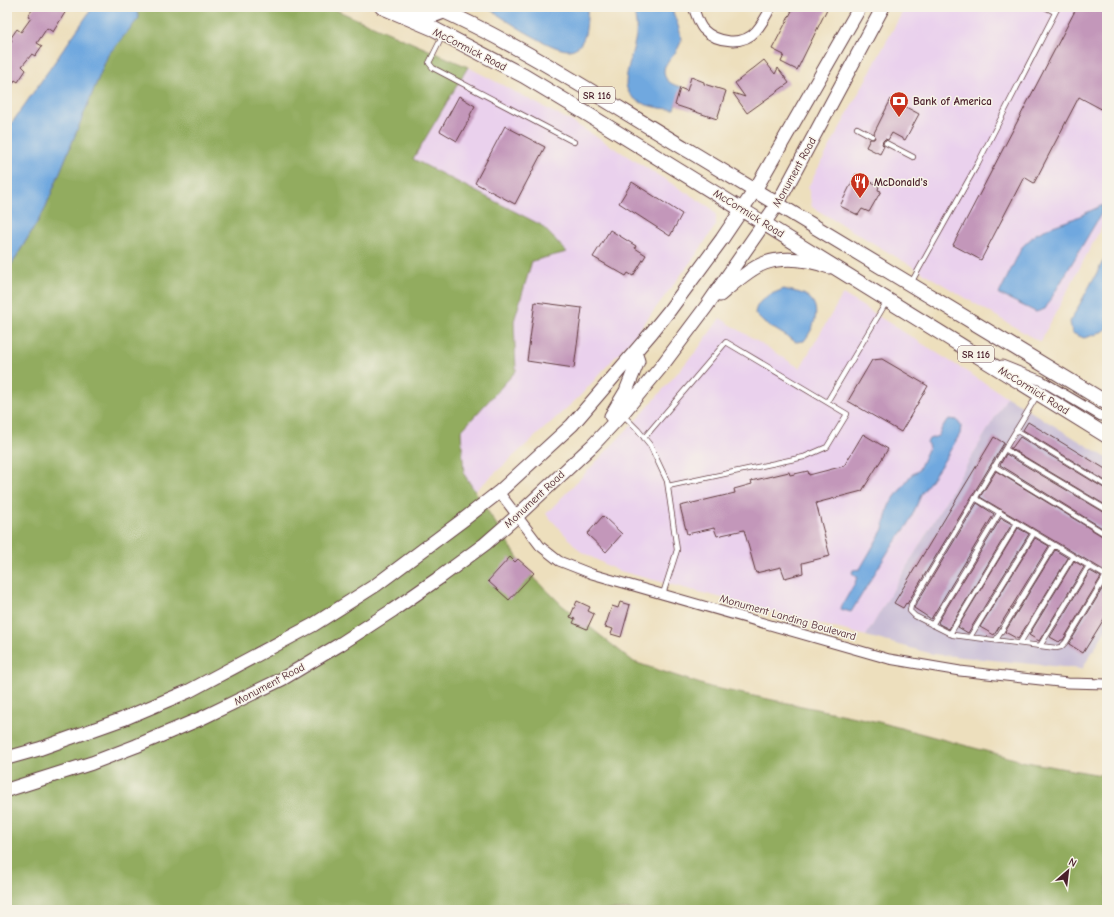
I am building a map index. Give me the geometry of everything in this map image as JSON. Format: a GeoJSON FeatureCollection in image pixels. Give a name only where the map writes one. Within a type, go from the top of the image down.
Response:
{"type":"FeatureCollection","features":[{"type":"Feature","properties":{"kind":"main road","name":"McCormick Road"},"geometry":{"type":"LineString","coordinates":[[382,7],[443,34],[543,88],[984,358],[1107,436]]}},
{"type":"Feature","properties":{"kind":"main road"},"geometry":{"type":"LineString","coordinates":[[403,7],[414,12],[432,16],[437,15],[439,9]]}},
{"type":"Feature","properties":{"kind":"main road"},"geometry":{"type":"LineString","coordinates":[[7,758],[39,749],[123,719],[189,691],[313,625],[376,585],[499,492],[572,425],[669,311],[722,239],[755,190],[860,7]]}},
{"type":"Feature","properties":{"kind":"main road","name":"Monument Road"},"geometry":{"type":"LineString","coordinates":[[7,790],[92,763],[136,746],[202,718],[282,679],[400,606],[485,544],[517,516],[592,445],[622,414],[661,367],[706,307],[765,224],[778,203],[883,7]]}},
{"type":"Feature","properties":{"kind":"main road","name":"McCormick Road"},"geometry":{"type":"LineString","coordinates":[[439,9],[501,40],[556,71],[778,203],[1107,403]]}},
{"type":"Feature","properties":{"kind":"main road"},"geometry":{"type":"LineString","coordinates":[[443,34],[452,29],[458,28],[531,65],[547,71],[556,71]]}},
{"type":"Feature","properties":{"kind":"main road"},"geometry":{"type":"LineString","coordinates":[[706,307],[742,277],[765,263],[788,259],[813,262],[844,272]]}},
{"type":"Feature","properties":{"kind":"main road"},"geometry":{"type":"LineString","coordinates":[[592,445],[626,391],[638,361],[635,352]]}},
{"type":"Feature","properties":{"kind":"street"},"geometry":{"type":"LineString","coordinates":[[693,7],[703,29],[710,35],[725,41],[736,41],[749,37],[756,31],[771,7]]}},
{"type":"Feature","properties":{"kind":"street"},"geometry":{"type":"LineString","coordinates":[[984,358],[1042,381],[1101,416],[1107,416]]}},
{"type":"Feature","properties":{"kind":"street","name":"Monument Landing Boulevard"},"geometry":{"type":"LineString","coordinates":[[499,492],[540,546],[559,562],[592,574],[889,659],[960,672],[1107,684]]}},
{"type":"Feature","properties":{"kind":"lane"},"geometry":{"type":"LineString","coordinates":[[1045,7],[1055,12]]}},
{"type":"Feature","properties":{"kind":"lane"},"geometry":{"type":"LineString","coordinates":[[910,284],[978,163],[1058,7]]}},
{"type":"Feature","properties":{"kind":"lane"},"geometry":{"type":"LineString","coordinates":[[443,34],[429,63],[433,68],[574,142]]}},
{"type":"Feature","properties":{"kind":"lane"},"geometry":{"type":"LineString","coordinates":[[857,128],[872,136]]}},
{"type":"Feature","properties":{"kind":"lane"},"geometry":{"type":"LineString","coordinates":[[886,143],[913,157]]}},
{"type":"Feature","properties":{"kind":"lane"},"geometry":{"type":"LineString","coordinates":[[827,402],[888,299]]}},
{"type":"Feature","properties":{"kind":"lane"},"geometry":{"type":"LineString","coordinates":[[644,438],[726,342],[847,414],[827,448],[804,456],[668,486]]}},
{"type":"Feature","properties":{"kind":"lane"},"geometry":{"type":"LineString","coordinates":[[976,498],[1106,575],[1064,645],[1061,647],[1056,648],[950,634],[911,613],[910,608],[994,466],[1039,393]]}},
{"type":"Feature","properties":{"kind":"lane"},"geometry":{"type":"LineString","coordinates":[[622,414],[650,445],[667,481],[677,550],[663,594]]}},
{"type":"Feature","properties":{"kind":"lane"},"geometry":{"type":"LineString","coordinates":[[1016,430],[1107,486]]}},
{"type":"Feature","properties":{"kind":"lane"},"geometry":{"type":"LineString","coordinates":[[1005,449],[1107,510]]}},
{"type":"Feature","properties":{"kind":"lane"},"geometry":{"type":"LineString","coordinates":[[994,466],[1107,535]]}},
{"type":"Feature","properties":{"kind":"lane"},"geometry":{"type":"LineString","coordinates":[[932,625],[1000,512]]}},
{"type":"Feature","properties":{"kind":"lane"},"geometry":{"type":"LineString","coordinates":[[950,634],[1017,523]]}},
{"type":"Feature","properties":{"kind":"lane"},"geometry":{"type":"LineString","coordinates":[[970,637],[1034,533]]}},
{"type":"Feature","properties":{"kind":"lane"},"geometry":{"type":"LineString","coordinates":[[996,640],[1054,545]]}},
{"type":"Feature","properties":{"kind":"lane"},"geometry":{"type":"LineString","coordinates":[[1020,643],[1073,556]]}},
{"type":"Feature","properties":{"kind":"lane"},"geometry":{"type":"LineString","coordinates":[[1040,646],[1089,566]]}},
{"type":"Feature","properties":{"kind":"shaded area"},"geometry":{"type":"Polygon","coordinates":[[[905,7],[1107,7],[1107,217],[1040,342],[812,207],[808,187],[905,7]]]}},
{"type":"Feature","properties":{"kind":"shaded area"},"geometry":{"type":"Polygon","coordinates":[[[468,67],[574,123],[711,208],[716,215],[716,225],[696,255],[636,334],[579,397],[475,491],[464,474],[461,431],[516,371],[514,321],[532,260],[566,252],[492,200],[413,159],[468,67]]]}},
{"type":"Feature","properties":{"kind":"shaded area"},"geometry":{"type":"Polygon","coordinates":[[[843,294],[1007,397],[866,636],[616,570],[580,551],[546,514],[642,414],[698,349],[720,318],[800,368],[843,294]]]}},
{"type":"Feature","properties":{"kind":"shaded area"},"geometry":{"type":"Polygon","coordinates":[[[1007,397],[1107,458],[1107,628],[1082,669],[933,654],[866,636],[1007,397]]]}},
{"type":"Feature","properties":{"kind":"green space"},"geometry":{"type":"Polygon","coordinates":[[[135,7],[329,7],[468,67],[413,159],[541,225],[567,252],[532,261],[514,321],[516,371],[461,431],[464,474],[525,569],[563,606],[634,662],[710,687],[879,722],[1026,762],[1107,776],[1107,910],[7,910],[7,272],[44,211],[108,54],[139,18],[135,7]]]}},
{"type":"Feature","properties":{"kind":"water"},"geometry":{"type":"Polygon","coordinates":[[[93,7],[135,7],[139,18],[108,55],[44,211],[7,272],[7,130],[93,7]]]}},
{"type":"Feature","properties":{"kind":"water"},"geometry":{"type":"Polygon","coordinates":[[[486,7],[588,7],[585,35],[576,48],[568,50],[560,49],[527,33],[486,7]]]}},
{"type":"Feature","properties":{"kind":"water"},"geometry":{"type":"Polygon","coordinates":[[[633,7],[671,7],[681,36],[680,44],[677,50],[665,66],[664,70],[665,77],[670,83],[682,87],[674,109],[653,107],[645,104],[632,97],[628,91],[626,78],[636,32],[636,21],[633,7]]]}},
{"type":"Feature","properties":{"kind":"water"},"geometry":{"type":"Polygon","coordinates":[[[1103,205],[1101,214],[1045,309],[1036,312],[999,294],[1022,247],[1036,234],[1103,205]]]}},
{"type":"Feature","properties":{"kind":"water"},"geometry":{"type":"Polygon","coordinates":[[[1107,254],[1107,329],[1084,338],[1072,333],[1070,322],[1107,254]]]}},
{"type":"Feature","properties":{"kind":"water"},"geometry":{"type":"Polygon","coordinates":[[[784,289],[805,295],[811,299],[814,305],[816,311],[814,324],[804,341],[796,342],[763,322],[755,314],[758,304],[761,301],[769,295],[784,289]]]}},
{"type":"Feature","properties":{"kind":"water"},"geometry":{"type":"Polygon","coordinates":[[[949,419],[957,420],[961,426],[960,434],[922,493],[908,525],[891,547],[851,612],[840,609],[857,577],[852,573],[853,570],[860,569],[883,529],[889,505],[911,475],[918,471],[929,447],[927,443],[929,439],[938,436],[943,426],[949,419]]]}},
{"type":"Feature","properties":{"kind":"building"},"geometry":{"type":"Polygon","coordinates":[[[34,7],[60,7],[66,11],[53,32],[47,28],[37,43],[42,46],[35,56],[32,54],[22,66],[26,70],[18,82],[15,80],[7,92],[7,47],[12,40],[10,39],[17,29],[21,32],[31,18],[28,16],[34,7]]]}},
{"type":"Feature","properties":{"kind":"building"},"geometry":{"type":"Polygon","coordinates":[[[794,7],[828,7],[797,70],[781,62],[784,55],[772,49],[794,7]]]}},
{"type":"Feature","properties":{"kind":"building"},"geometry":{"type":"Polygon","coordinates":[[[1077,7],[1107,7],[1107,112],[1079,97],[1034,183],[1024,177],[981,260],[953,245],[1077,7]]]}},
{"type":"Feature","properties":{"kind":"building"},"geometry":{"type":"Polygon","coordinates":[[[764,60],[775,74],[778,68],[789,83],[747,113],[733,93],[745,97],[735,83],[764,60]]]}},
{"type":"Feature","properties":{"kind":"building"},"geometry":{"type":"Polygon","coordinates":[[[691,77],[704,82],[704,84],[726,91],[717,119],[675,105],[680,88],[687,91],[691,77]]]}},
{"type":"Feature","properties":{"kind":"building"},"geometry":{"type":"Polygon","coordinates":[[[459,96],[475,106],[457,141],[440,131],[459,96]]]}},
{"type":"Feature","properties":{"kind":"building"},"geometry":{"type":"Polygon","coordinates":[[[891,99],[919,114],[905,140],[892,133],[888,140],[885,139],[883,141],[882,144],[884,146],[880,154],[866,147],[870,139],[874,139],[874,133],[891,99]]]}},
{"type":"Feature","properties":{"kind":"building"},"geometry":{"type":"Polygon","coordinates":[[[505,126],[545,147],[515,204],[475,183],[505,126]]]}},
{"type":"Feature","properties":{"kind":"building","name":"McDonald's"},"geometry":{"type":"Polygon","coordinates":[[[856,174],[879,186],[878,190],[881,191],[869,212],[862,209],[858,215],[840,206],[856,174]]]}},
{"type":"Feature","properties":{"kind":"building"},"geometry":{"type":"Polygon","coordinates":[[[632,182],[682,214],[670,236],[619,203],[632,182]]]}},
{"type":"Feature","properties":{"kind":"building"},"geometry":{"type":"Polygon","coordinates":[[[610,230],[636,246],[635,248],[646,255],[633,276],[628,273],[626,276],[593,257],[610,230]]]}},
{"type":"Feature","properties":{"kind":"building"},"geometry":{"type":"Polygon","coordinates":[[[535,302],[582,308],[574,368],[527,361],[535,302]]]}},
{"type":"Feature","properties":{"kind":"building"},"geometry":{"type":"Polygon","coordinates":[[[882,359],[928,386],[901,432],[848,401],[872,360],[882,359]]]}},
{"type":"Feature","properties":{"kind":"building"},"geometry":{"type":"Polygon","coordinates":[[[1028,422],[1107,470],[1107,482],[1023,430],[1028,422]]]}},
{"type":"Feature","properties":{"kind":"building"},"geometry":{"type":"Polygon","coordinates":[[[863,434],[888,449],[862,491],[816,503],[830,556],[802,563],[803,573],[785,578],[781,567],[756,573],[744,530],[717,536],[714,528],[687,534],[680,506],[735,493],[734,489],[752,484],[751,481],[789,472],[790,475],[808,471],[809,475],[844,466],[863,434]]]}},
{"type":"Feature","properties":{"kind":"building"},"geometry":{"type":"Polygon","coordinates":[[[994,437],[1004,443],[907,604],[906,603],[903,608],[894,603],[994,437]]]}},
{"type":"Feature","properties":{"kind":"building"},"geometry":{"type":"Polygon","coordinates":[[[1020,437],[1107,490],[1107,506],[1010,448],[1012,448],[1020,437]]]}},
{"type":"Feature","properties":{"kind":"building"},"geometry":{"type":"Polygon","coordinates":[[[1006,454],[1107,514],[1107,531],[1000,465],[1006,454]]]}},
{"type":"Feature","properties":{"kind":"building"},"geometry":{"type":"Polygon","coordinates":[[[996,471],[1107,539],[1107,570],[1105,571],[980,497],[996,471]]]}},
{"type":"Feature","properties":{"kind":"building"},"geometry":{"type":"Polygon","coordinates":[[[977,503],[994,514],[931,619],[914,608],[977,503]]]}},
{"type":"Feature","properties":{"kind":"building"},"geometry":{"type":"Polygon","coordinates":[[[603,516],[622,534],[606,552],[587,534],[603,516]]]}},
{"type":"Feature","properties":{"kind":"building"},"geometry":{"type":"Polygon","coordinates":[[[1001,518],[1012,524],[949,629],[939,624],[938,622],[1001,518]]]}},
{"type":"Feature","properties":{"kind":"building"},"geometry":{"type":"Polygon","coordinates":[[[1018,528],[1029,534],[968,633],[958,627],[1018,528]]]}},
{"type":"Feature","properties":{"kind":"building"},"geometry":{"type":"Polygon","coordinates":[[[1035,538],[1049,546],[994,635],[980,627],[1035,538]]]}},
{"type":"Feature","properties":{"kind":"building"},"geometry":{"type":"Polygon","coordinates":[[[1055,550],[1068,558],[1018,639],[1005,632],[1055,550]]]}},
{"type":"Feature","properties":{"kind":"building"},"geometry":{"type":"Polygon","coordinates":[[[510,557],[515,562],[518,559],[534,573],[509,600],[488,581],[510,557]]]}},
{"type":"Feature","properties":{"kind":"building"},"geometry":{"type":"Polygon","coordinates":[[[1074,561],[1084,567],[1039,641],[1029,635],[1074,561]]]}},
{"type":"Feature","properties":{"kind":"building"},"geometry":{"type":"Polygon","coordinates":[[[1090,571],[1101,577],[1063,640],[1059,642],[1050,637],[1090,571]]]}},
{"type":"Feature","properties":{"kind":"building"},"geometry":{"type":"Polygon","coordinates":[[[1107,581],[1107,614],[1083,653],[1069,644],[1107,581]]]}},
{"type":"Feature","properties":{"kind":"building"},"geometry":{"type":"Polygon","coordinates":[[[577,601],[590,607],[588,611],[594,614],[587,629],[573,623],[575,619],[570,617],[577,601]]]}},
{"type":"Feature","properties":{"kind":"building"},"geometry":{"type":"Polygon","coordinates":[[[620,602],[630,605],[621,637],[611,634],[613,629],[605,627],[612,606],[618,608],[620,602]]]}},
{"type":"Feature","properties":{"kind":"place","name":"Bank of America"},"geometry":{"type":"Point","coordinates":[899,118]}},
{"type":"Feature","properties":{"kind":"place","name":"McDonald's"},"geometry":{"type":"Point","coordinates":[860,199]}}]}
